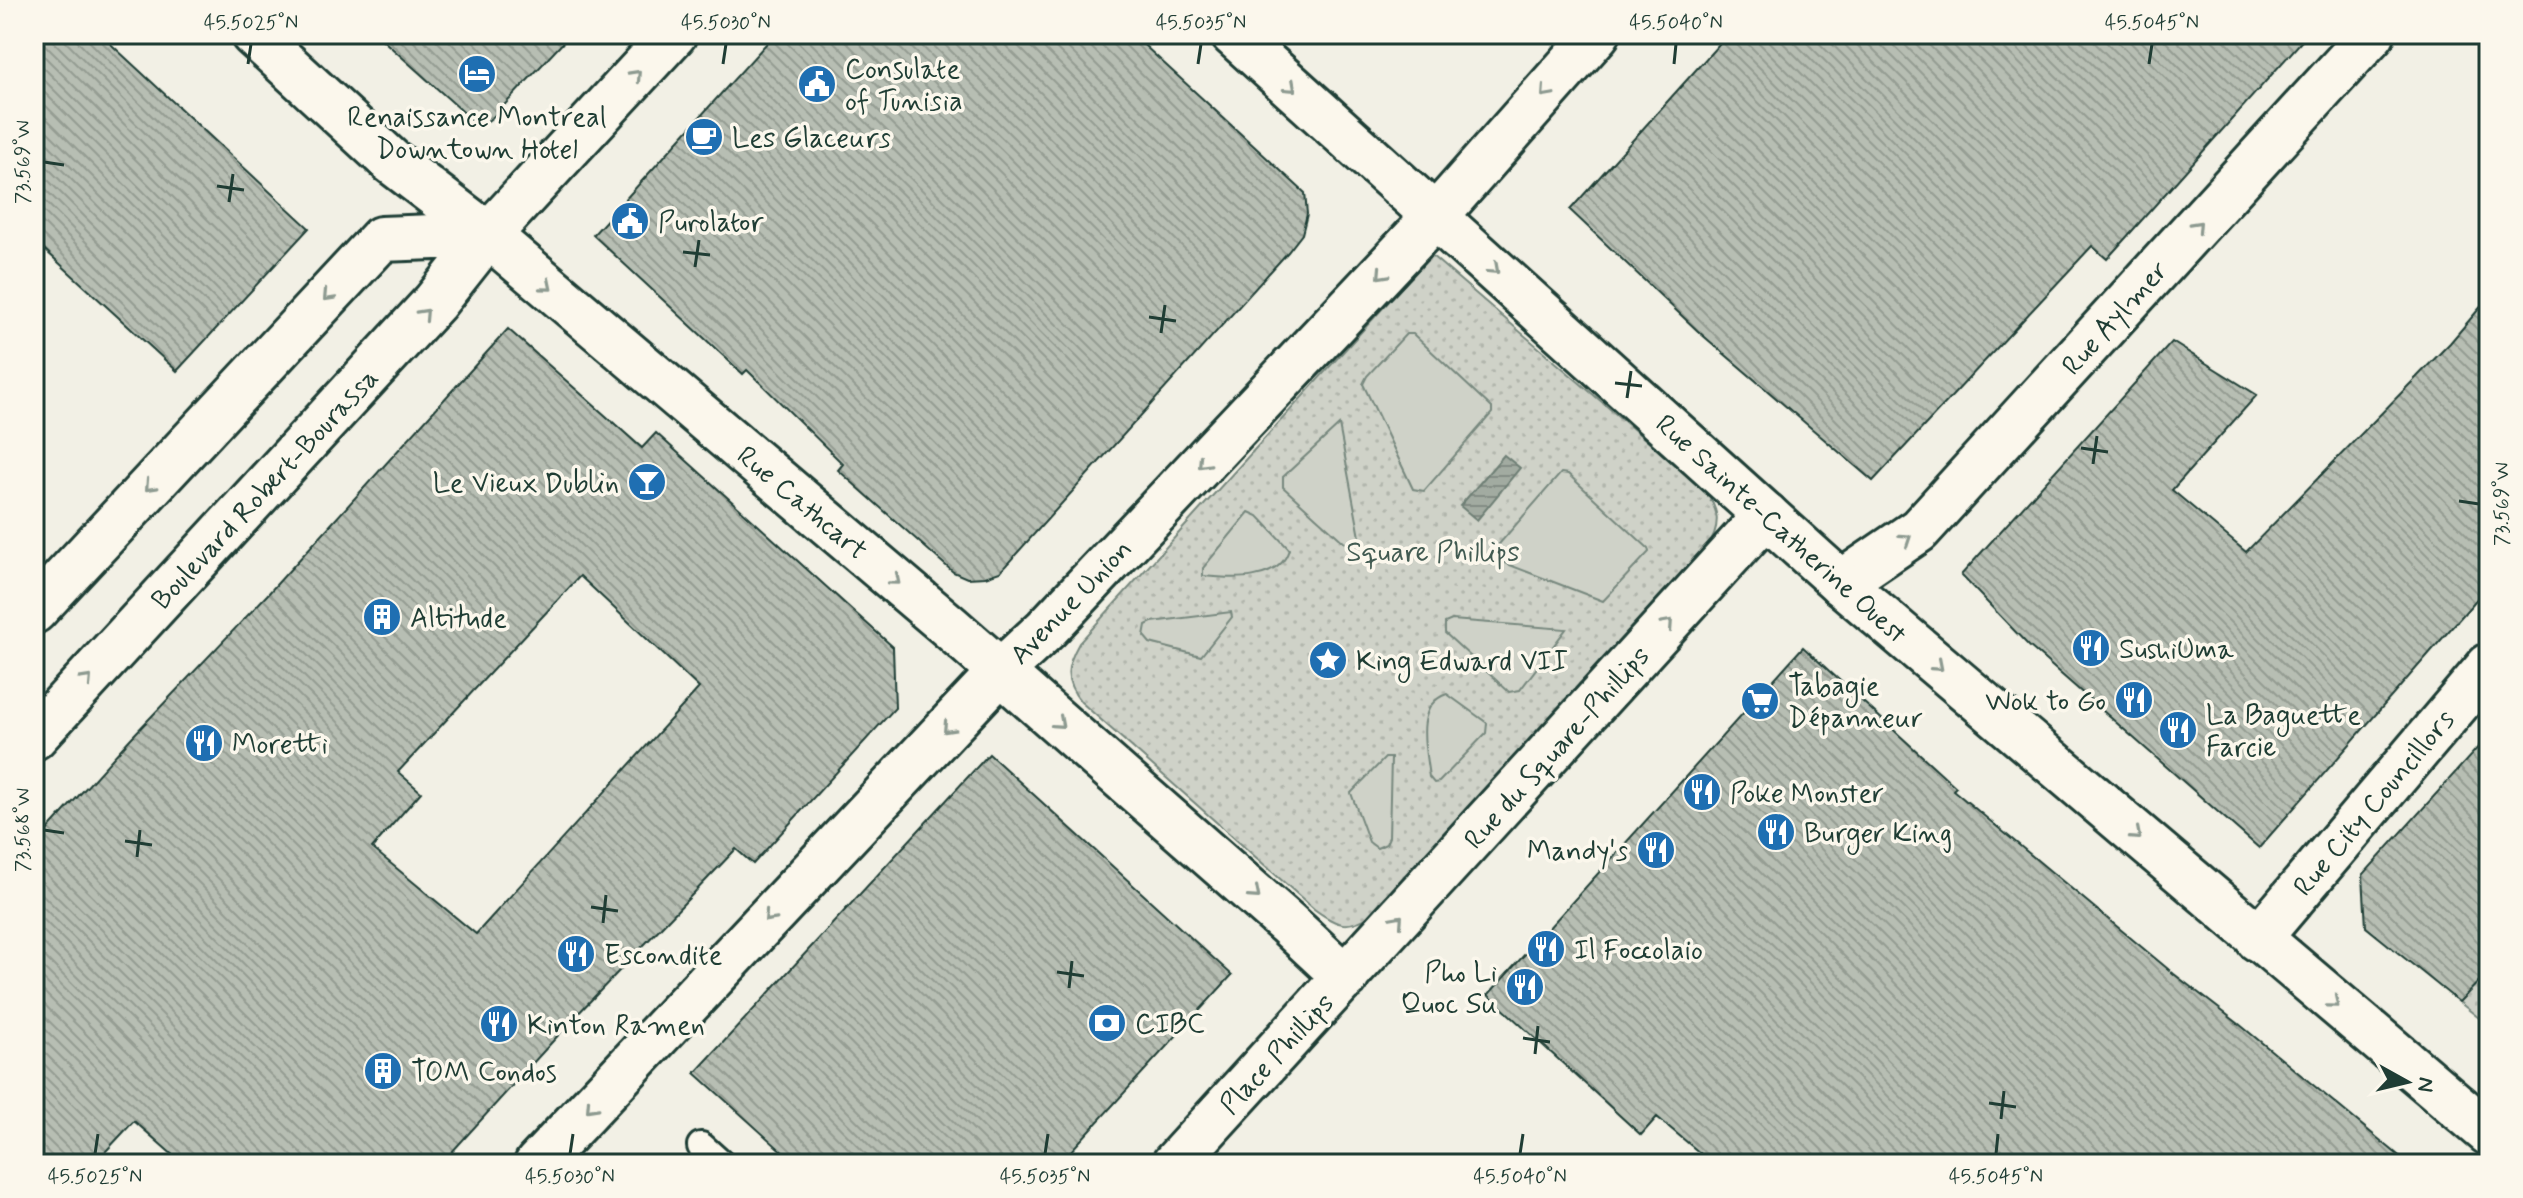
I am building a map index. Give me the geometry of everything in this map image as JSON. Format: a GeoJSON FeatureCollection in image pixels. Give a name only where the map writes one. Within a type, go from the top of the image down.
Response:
{"type":"FeatureCollection","features":[{"type":"Feature","properties":{"kind":"street","name":"Rue Cathcart"},"geometry":{"type":"LineString","coordinates":[[253,34],[391,161],[488,235],[1001,671],[1346,978]]}},
{"type":"Feature","properties":{"kind":"street","name":"Boulevard Robert-Bourassa"},"geometry":{"type":"LineString","coordinates":[[34,737],[435,302],[488,235],[674,34]]}},
{"type":"Feature","properties":{"kind":"street","name":"Rue Sainte-Catherine Ouest"},"geometry":{"type":"LineString","coordinates":[[1233,34],[1841,583],[2489,1133]]}},
{"type":"Feature","properties":{"kind":"street","name":"Avenue Union"},"geometry":{"type":"LineString","coordinates":[[537,1164],[1001,671],[1046,629],[1435,217],[1597,34]]}},
{"type":"Feature","properties":{"kind":"street","name":"Rue Aylmer"},"geometry":{"type":"LineString","coordinates":[[1841,583],[1919,530],[2372,34]]}},
{"type":"Feature","properties":{"kind":"street"},"geometry":{"type":"LineString","coordinates":[[34,611],[381,239],[488,235]]}},
{"type":"Feature","properties":{"kind":"street","name":"Rue du Square-Phillips"},"geometry":{"type":"LineString","coordinates":[[1346,978],[1766,515]]}},
{"type":"Feature","properties":{"kind":"street","name":"Rue City Councillors"},"geometry":{"type":"LineString","coordinates":[[2258,939],[2489,666]]}},
{"type":"Feature","properties":{"kind":"street","name":"Place Phillips"},"geometry":{"type":"LineString","coordinates":[[1174,1164],[1346,978]]}},
{"type":"Feature","properties":{"kind":"lane"},"geometry":{"type":"LineString","coordinates":[[701,1146],[721,1164]]}},
{"type":"Feature","properties":{"kind":"green space","name":"Square Phillips"},"geometry":{"type":"Polygon","coordinates":[[[1431,255],[1703,489],[1715,510],[1717,524],[1707,547],[1375,913],[1358,922],[1344,924],[1330,920],[1314,909],[1081,702],[1071,687],[1068,673],[1079,643],[1431,255]]]}},
{"type":"Feature","properties":{"kind":"green space"},"geometry":{"type":"Polygon","coordinates":[[[1406,334],[1413,334],[1492,408],[1492,413],[1424,491],[1413,489],[1363,384],[1406,334]]]}},
{"type":"Feature","properties":{"kind":"green space"},"geometry":{"type":"Polygon","coordinates":[[[1339,425],[1360,537],[1358,544],[1347,545],[1283,487],[1283,477],[1339,425]]]}},
{"type":"Feature","properties":{"kind":"green space"},"geometry":{"type":"Polygon","coordinates":[[[1561,473],[1568,474],[1648,548],[1649,552],[1603,601],[1494,559],[1493,551],[1561,473]]]}},
{"type":"Feature","properties":{"kind":"green space"},"geometry":{"type":"Polygon","coordinates":[[[1249,512],[1258,516],[1289,549],[1284,560],[1276,568],[1253,576],[1203,576],[1203,568],[1249,512]]]}},
{"type":"Feature","properties":{"kind":"green space"},"geometry":{"type":"Polygon","coordinates":[[[1231,612],[1232,617],[1201,656],[1150,643],[1144,636],[1146,625],[1152,622],[1231,612]]]}},
{"type":"Feature","properties":{"kind":"green space"},"geometry":{"type":"Polygon","coordinates":[[[1452,620],[1566,629],[1520,690],[1509,692],[1445,633],[1445,623],[1452,620]]]}},
{"type":"Feature","properties":{"kind":"green space"},"geometry":{"type":"Polygon","coordinates":[[[1447,694],[1487,723],[1486,733],[1439,782],[1434,783],[1429,777],[1424,730],[1429,708],[1447,694]]]}},
{"type":"Feature","properties":{"kind":"green space"},"geometry":{"type":"Polygon","coordinates":[[[1385,758],[1391,758],[1389,837],[1386,844],[1377,848],[1369,842],[1351,793],[1385,758]]]}},
{"type":"Feature","properties":{"kind":"green space"},"geometry":{"type":"Polygon","coordinates":[[[2489,971],[2489,1026],[2459,1002],[2489,971]]]}},
{"type":"Feature","properties":{"kind":"shaded area"},"geometry":{"type":"Polygon","coordinates":[[[1504,455],[1520,468],[1477,520],[1460,506],[1504,455]]]}},
{"type":"Feature","properties":{"kind":"building"},"geometry":{"type":"Polygon","coordinates":[[[34,34],[100,34],[309,228],[177,371],[34,240],[34,34]]]}},
{"type":"Feature","properties":{"kind":"building","name":"Renaissance Montreal Downtown Hotel"},"geometry":{"type":"Polygon","coordinates":[[[376,34],[571,34],[480,127],[376,34]]]}},
{"type":"Feature","properties":{"kind":"building"},"geometry":{"type":"Polygon","coordinates":[[[775,34],[1132,34],[1305,193],[1307,214],[1302,234],[1288,252],[1000,572],[967,578],[953,572],[838,470],[843,464],[747,370],[743,374],[593,235],[775,34]]]}},
{"type":"Feature","properties":{"kind":"building"},"geometry":{"type":"Polygon","coordinates":[[[1728,34],[2308,34],[2107,259],[2092,246],[1873,481],[1700,333],[1570,210],[1728,34]]]}},
{"type":"Feature","properties":{"kind":"building"},"geometry":{"type":"Polygon","coordinates":[[[2489,297],[2489,585],[2259,848],[2029,646],[1961,575],[2172,342],[2257,395],[2172,490],[2246,552],[2450,343],[2489,297]]]}},
{"type":"Feature","properties":{"kind":"building"},"geometry":{"type":"Polygon","coordinates":[[[508,329],[642,448],[656,433],[893,647],[895,708],[753,864],[736,849],[573,1019],[441,1164],[183,1164],[134,1121],[94,1164],[34,1164],[34,845],[267,595],[508,329]],[[580,576],[398,772],[421,792],[372,848],[476,934],[699,688],[580,576]]]}},
{"type":"Feature","properties":{"kind":"building"},"geometry":{"type":"Polygon","coordinates":[[[1803,647],[1956,787],[1953,790],[2409,1164],[1713,1164],[1657,1117],[1641,1135],[1488,995],[1803,647]]]}},
{"type":"Feature","properties":{"kind":"building"},"geometry":{"type":"Polygon","coordinates":[[[2489,735],[2489,971],[2459,1002],[2366,927],[2363,875],[2489,735]]]}},
{"type":"Feature","properties":{"kind":"building"},"geometry":{"type":"Polygon","coordinates":[[[989,754],[1232,975],[1059,1164],[796,1164],[695,1073],[989,754]]]}},
{"type":"Feature","properties":{"kind":"place","name":"Renaissance Montreal Downtown Hotel"},"geometry":{"type":"Point","coordinates":[477,74]}},
{"type":"Feature","properties":{"kind":"place","name":"Consulate of Tunisia"},"geometry":{"type":"Point","coordinates":[817,84]}},
{"type":"Feature","properties":{"kind":"place","name":"Les Glaceurs"},"geometry":{"type":"Point","coordinates":[704,137]}},
{"type":"Feature","properties":{"kind":"place","name":"Purolator"},"geometry":{"type":"Point","coordinates":[630,221]}},
{"type":"Feature","properties":{"kind":"place","name":"Le Vieux Dublin"},"geometry":{"type":"Point","coordinates":[647,482]}},
{"type":"Feature","properties":{"kind":"place","name":"Altitude"},"geometry":{"type":"Point","coordinates":[382,617]}},
{"type":"Feature","properties":{"kind":"place","name":"SushiUma"},"geometry":{"type":"Point","coordinates":[2091,648]}},
{"type":"Feature","properties":{"kind":"place","name":"King Edward VII"},"geometry":{"type":"Point","coordinates":[1328,660]}},
{"type":"Feature","properties":{"kind":"place","name":"Wok to Go"},"geometry":{"type":"Point","coordinates":[2134,700]}},
{"type":"Feature","properties":{"kind":"place","name":"Tabagie Dépanneur"},"geometry":{"type":"Point","coordinates":[1760,701]}},
{"type":"Feature","properties":{"kind":"place","name":"La Baguette Farcie"},"geometry":{"type":"Point","coordinates":[2178,730]}},
{"type":"Feature","properties":{"kind":"place","name":"Moretti"},"geometry":{"type":"Point","coordinates":[204,743]}},
{"type":"Feature","properties":{"kind":"place","name":"Poke Monster"},"geometry":{"type":"Point","coordinates":[1702,792]}},
{"type":"Feature","properties":{"kind":"place","name":"Burger King"},"geometry":{"type":"Point","coordinates":[1776,832]}},
{"type":"Feature","properties":{"kind":"place","name":"Mandy's"},"geometry":{"type":"Point","coordinates":[1656,850]}},
{"type":"Feature","properties":{"kind":"place","name":"Il Foccolaio"},"geometry":{"type":"Point","coordinates":[1546,949]}},
{"type":"Feature","properties":{"kind":"place","name":"Escondite"},"geometry":{"type":"Point","coordinates":[576,954]}},
{"type":"Feature","properties":{"kind":"place","name":"Pho Li Quoc Su"},"geometry":{"type":"Point","coordinates":[1525,987]}},
{"type":"Feature","properties":{"kind":"place","name":"CIBC"},"geometry":{"type":"Point","coordinates":[1107,1023]}},
{"type":"Feature","properties":{"kind":"place","name":"Kinton Ramen"},"geometry":{"type":"Point","coordinates":[499,1024]}},
{"type":"Feature","properties":{"kind":"place","name":"TOM Condos"},"geometry":{"type":"Point","coordinates":[383,1071]}}]}
